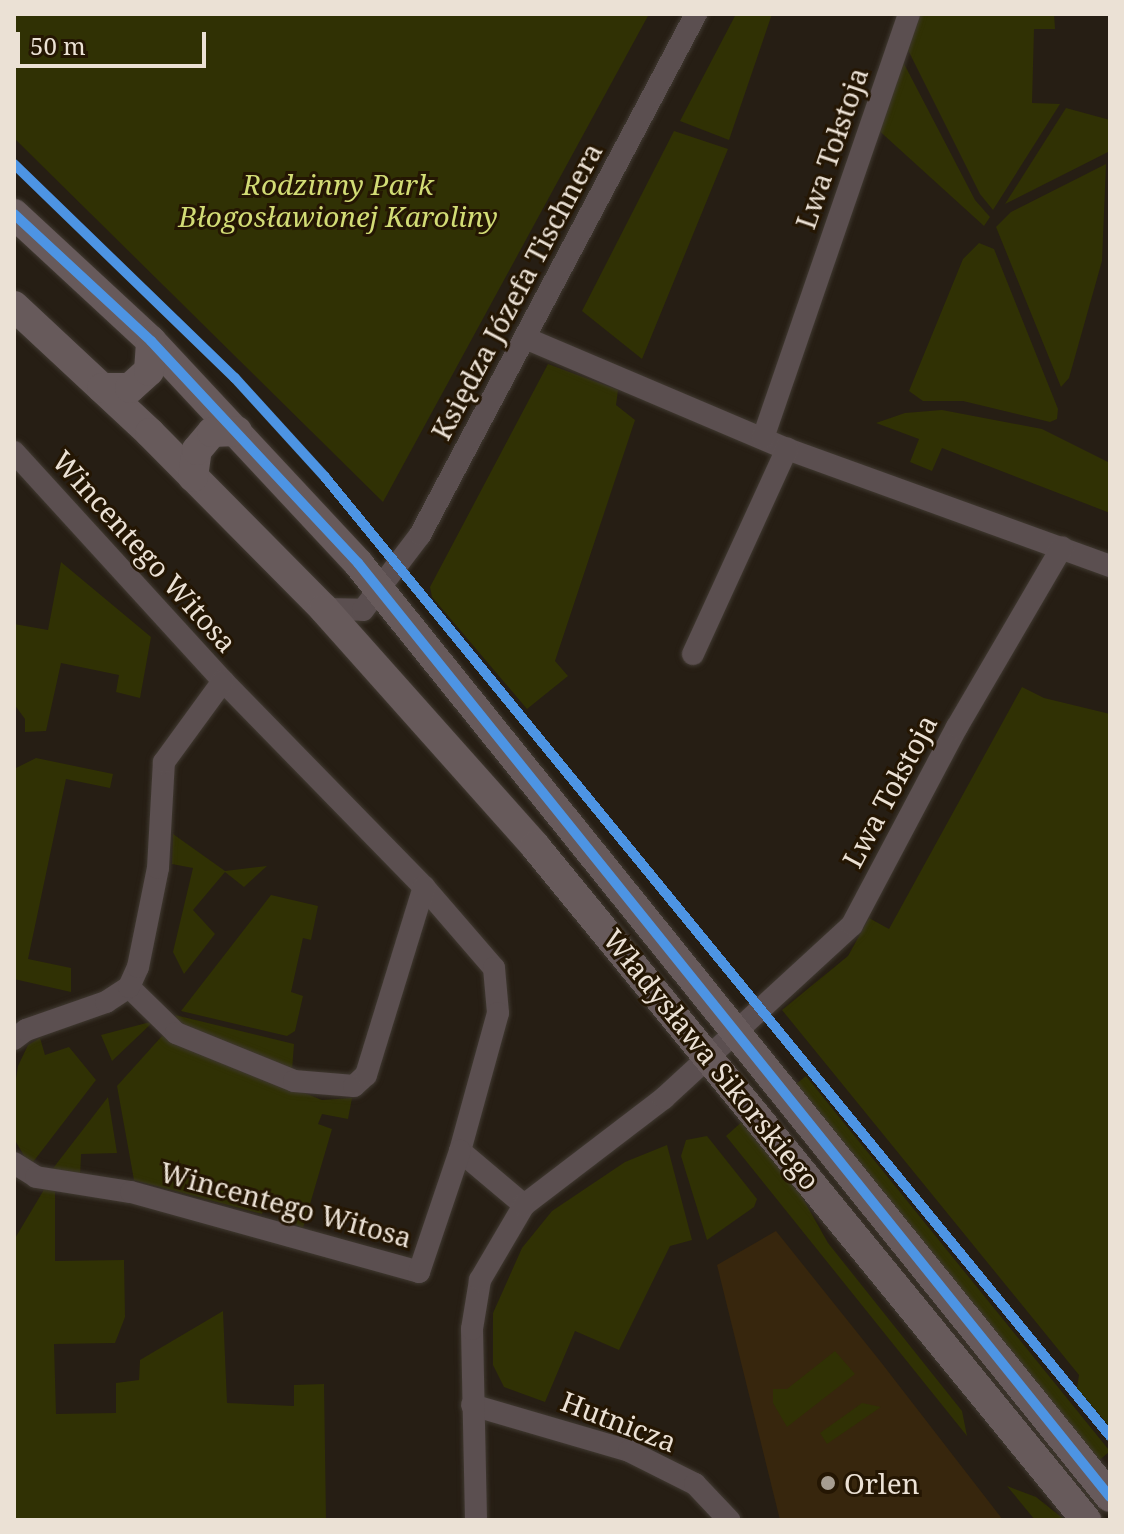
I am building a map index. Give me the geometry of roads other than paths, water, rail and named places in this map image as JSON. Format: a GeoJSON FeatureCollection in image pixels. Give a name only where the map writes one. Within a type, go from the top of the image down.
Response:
{"type":"FeatureCollection","features":[{"type":"Feature","properties":{"kind":"street","name":"Księdza Józefa Tischnera"},"geometry":{"type":"LineString","coordinates":[[381,591],[420,535],[696,14]]}},
{"type":"Feature","properties":{"kind":"street","name":"Lwa Tołstoja"},"geometry":{"type":"LineString","coordinates":[[763,438],[909,14]]}},
{"type":"Feature","properties":{"kind":"street","name":"Władysława Sikorskiego"},"geometry":{"type":"LineString","coordinates":[[14,214],[151,341],[381,591],[1110,1497]]}},
{"type":"Feature","properties":{"kind":"street","name":"Władysława Sikorskiego"},"geometry":{"type":"LineString","coordinates":[[14,306],[102,388],[324,609],[535,846],[710,1054],[1086,1520]]}},
{"type":"Feature","properties":{"kind":"street"},"geometry":{"type":"LineString","coordinates":[[525,338],[787,449],[1110,566]]}},
{"type":"Feature","properties":{"kind":"street"},"geometry":{"type":"LineString","coordinates":[[102,388],[130,388],[149,371],[151,341]]}},
{"type":"Feature","properties":{"kind":"street"},"geometry":{"type":"LineString","coordinates":[[193,477],[197,450],[212,432],[237,431]]}},
{"type":"Feature","properties":{"kind":"street"},"geometry":{"type":"LineString","coordinates":[[693,654],[787,449]]}},
{"type":"Feature","properties":{"kind":"street","name":"Wincentego Witosa"},"geometry":{"type":"LineString","coordinates":[[14,1163],[36,1177],[131,1192],[419,1272],[460,1151],[498,1013],[494,968],[424,887],[223,681],[17,461]]}},
{"type":"Feature","properties":{"kind":"street","name":"Lwa Tołstoja"},"geometry":{"type":"LineString","coordinates":[[524,1205],[664,1098],[732,1031],[852,925],[957,727],[1062,547]]}},
{"type":"Feature","properties":{"kind":"street"},"geometry":{"type":"LineString","coordinates":[[324,609],[363,610],[381,591]]}},
{"type":"Feature","properties":{"kind":"street","name":"Wincentego Witosa"},"geometry":{"type":"LineString","coordinates":[[129,987],[138,967],[158,868],[164,762],[223,681]]}},
{"type":"Feature","properties":{"kind":"street"},"geometry":{"type":"LineString","coordinates":[[14,1039],[26,1030],[112,999],[129,987],[176,1033],[294,1081],[354,1086],[366,1075],[424,887]]}},
{"type":"Feature","properties":{"kind":"street"},"geometry":{"type":"LineString","coordinates":[[460,1151],[524,1205],[480,1280],[472,1329],[476,1520]]}},
{"type":"Feature","properties":{"kind":"street","name":"Hutnicza"},"geometry":{"type":"LineString","coordinates":[[472,1405],[629,1451],[695,1484],[729,1520]]}},
{"type":"Feature","properties":{"kind":"place","name":"Orlen"},"geometry":{"type":"Point","coordinates":[828,1483]}},
{"type":"Feature","properties":{"kind":"park label","name":"Rodzinny Park Błogosławionej Karoliny"},"geometry":{"type":"Point","coordinates":[338,200]}}]}
